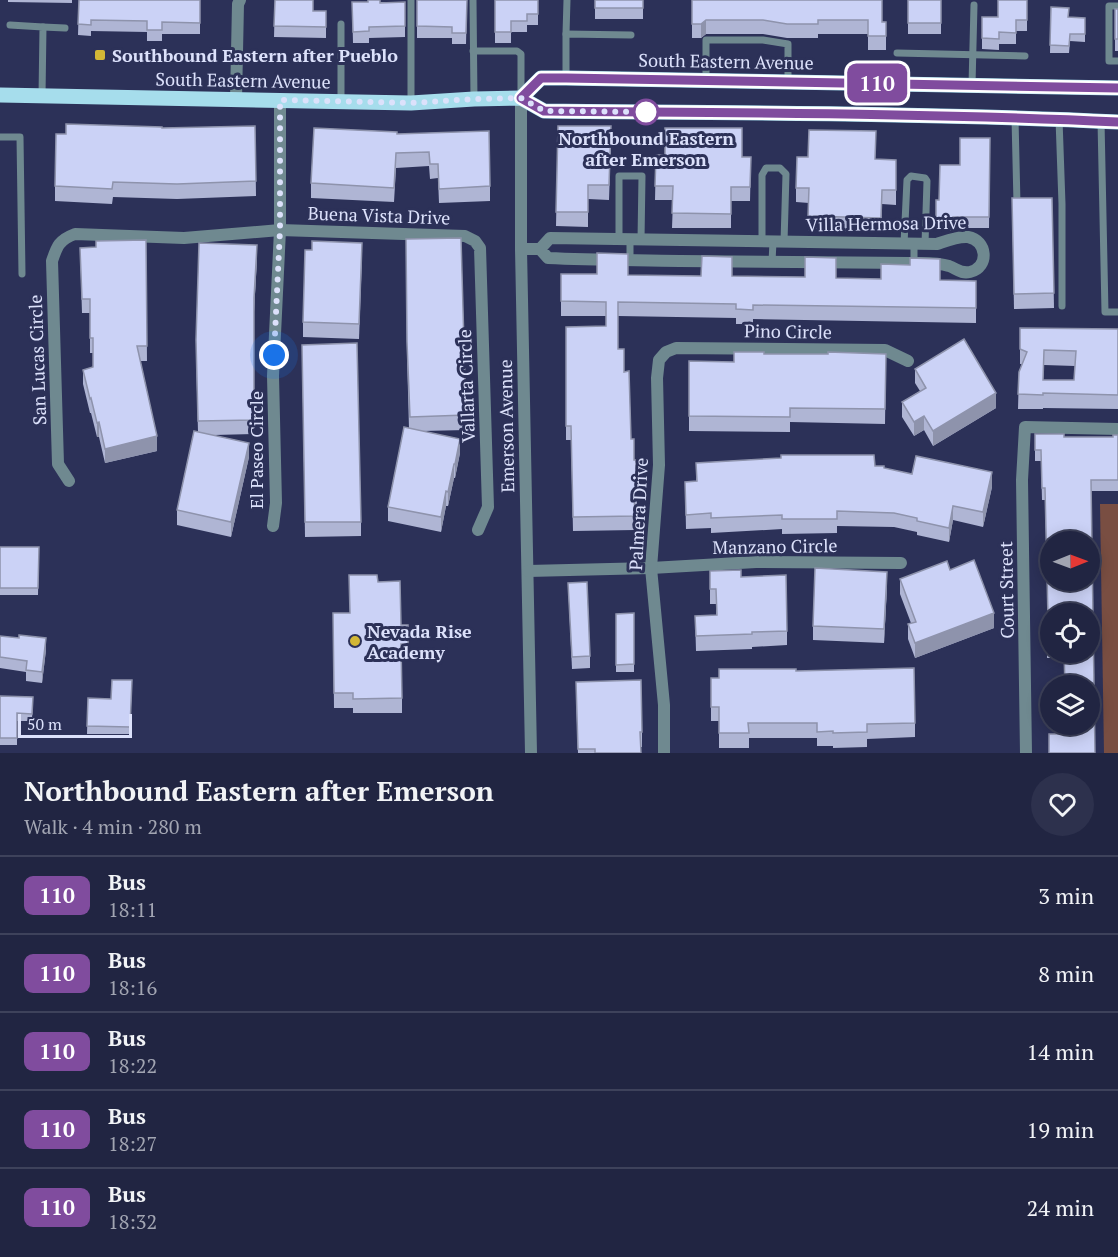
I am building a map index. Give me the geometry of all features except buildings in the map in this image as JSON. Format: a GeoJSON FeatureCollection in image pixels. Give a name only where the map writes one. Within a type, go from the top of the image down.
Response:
{"type":"FeatureCollection","features":[{"type":"Feature","properties":{"kind":"main road","name":"South Eastern Avenue"},"geometry":{"type":"LineString","coordinates":[[521,98],[541,78],[1118,88]]}},
{"type":"Feature","properties":{"kind":"main road","name":"South Eastern Avenue"},"geometry":{"type":"LineString","coordinates":[[0,95],[411,103],[521,98],[544,111],[780,113],[1118,122]]}},
{"type":"Feature","properties":{"kind":"street"},"geometry":{"type":"LineString","coordinates":[[236,100],[238,4],[240,0]]}},
{"type":"Feature","properties":{"kind":"street","name":"Emerson Avenue"},"geometry":{"type":"LineString","coordinates":[[521,98],[520,249],[531,753]]}},
{"type":"Feature","properties":{"kind":"street","name":"El Paseo Circle"},"geometry":{"type":"LineString","coordinates":[[273,526],[276,503],[273,376],[280,230],[280,100]]}},
{"type":"Feature","properties":{"kind":"street","name":"Buena Vista Drive"},"geometry":{"type":"LineString","coordinates":[[65,238],[75,234],[184,238],[280,230],[465,236],[475,241]]}},
{"type":"Feature","properties":{"kind":"street","name":"Villa Hermosa Drive"},"geometry":{"type":"LineString","coordinates":[[520,249],[540,249],[550,238],[937,244],[969,237],[982,246],[984,252],[983,261],[978,268],[962,273],[950,266],[914,262],[548,258],[540,249]]}},
{"type":"Feature","properties":{"kind":"street","name":"San Lucas Circle"},"geometry":{"type":"LineString","coordinates":[[65,238],[57,246],[52,261],[58,464],[69,481]]}},
{"type":"Feature","properties":{"kind":"street","name":"Vallarta Circle"},"geometry":{"type":"LineString","coordinates":[[475,241],[480,248],[488,507],[478,530]]}},
{"type":"Feature","properties":{"kind":"street","name":"Pino Circle"},"geometry":{"type":"LineString","coordinates":[[666,351],[676,348],[885,350],[908,361]]}},
{"type":"Feature","properties":{"kind":"street","name":"Palmera Drive"},"geometry":{"type":"LineString","coordinates":[[663,753],[664,705],[651,568],[659,465],[657,378],[659,360],[666,351]]}},
{"type":"Feature","properties":{"kind":"street","name":"Court Street"},"geometry":{"type":"LineString","coordinates":[[1026,753],[1022,480],[1025,427],[1118,429]]}},
{"type":"Feature","properties":{"kind":"street","name":"Manzano Circle"},"geometry":{"type":"LineString","coordinates":[[528,572],[756,562],[901,563]]}},
{"type":"Feature","properties":{"kind":"lane"},"geometry":{"type":"LineString","coordinates":[[411,0],[411,103]]}},
{"type":"Feature","properties":{"kind":"lane"},"geometry":{"type":"LineString","coordinates":[[473,0],[474,99]]}},
{"type":"Feature","properties":{"kind":"lane"},"geometry":{"type":"LineString","coordinates":[[566,78],[567,0]]}},
{"type":"Feature","properties":{"kind":"lane"},"geometry":{"type":"LineString","coordinates":[[972,85],[974,5]]}},
{"type":"Feature","properties":{"kind":"lane"},"geometry":{"type":"LineString","coordinates":[[1118,6],[1109,6],[1109,61],[1118,61]]}},
{"type":"Feature","properties":{"kind":"lane"},"geometry":{"type":"LineString","coordinates":[[341,24],[341,102]]}},
{"type":"Feature","properties":{"kind":"lane"},"geometry":{"type":"LineString","coordinates":[[10,25],[65,28]]}},
{"type":"Feature","properties":{"kind":"lane"},"geometry":{"type":"LineString","coordinates":[[42,96],[43,27]]}},
{"type":"Feature","properties":{"kind":"lane"},"geometry":{"type":"LineString","coordinates":[[566,34],[631,35]]}},
{"type":"Feature","properties":{"kind":"lane"},"geometry":{"type":"LineString","coordinates":[[706,80],[706,40],[764,40],[788,44],[788,82]]}},
{"type":"Feature","properties":{"kind":"lane"},"geometry":{"type":"LineString","coordinates":[[473,51],[517,51],[522,54],[521,98]]}},
{"type":"Feature","properties":{"kind":"lane"},"geometry":{"type":"LineString","coordinates":[[897,53],[1026,56]]}},
{"type":"Feature","properties":{"kind":"lane"},"geometry":{"type":"LineString","coordinates":[[1015,118],[1017,204],[1028,204]]}},
{"type":"Feature","properties":{"kind":"lane"},"geometry":{"type":"LineString","coordinates":[[1059,120],[1062,306]]}},
{"type":"Feature","properties":{"kind":"lane"},"geometry":{"type":"LineString","coordinates":[[1101,122],[1104,312],[1118,312]]}},
{"type":"Feature","properties":{"kind":"lane"},"geometry":{"type":"LineString","coordinates":[[0,137],[20,137],[22,274]]}},
{"type":"Feature","properties":{"kind":"lane"},"geometry":{"type":"LineString","coordinates":[[772,262],[773,242],[786,174],[780,168],[766,168],[762,175],[773,242]]}},
{"type":"Feature","properties":{"kind":"lane"},"geometry":{"type":"LineString","coordinates":[[630,240],[642,176],[619,176],[630,240],[630,260]]}},
{"type":"Feature","properties":{"kind":"lane"},"geometry":{"type":"LineString","coordinates":[[914,262],[915,244],[927,181],[922,176],[911,176],[907,180],[915,244]]}},
{"type":"Feature","properties":{"kind":"lane"},"geometry":{"type":"LineString","coordinates":[[1051,204],[1062,204]]}},
{"type":"Feature","properties":{"kind":"shaded area"},"geometry":{"type":"Polygon","coordinates":[[[1100,504],[1118,504],[1118,753],[1104,753],[1100,504]]]}},
{"type":"Feature","properties":{"kind":"bus line","name":"110"},"geometry":{"type":"LineString","coordinates":[[1118,88],[541,78],[521,98],[544,111],[771,113],[1118,122]]}},
{"type":"Feature","properties":{"kind":"place","name":"Southbound Eastern after Pueblo"},"geometry":{"type":"Point","coordinates":[100,55]}},
{"type":"Feature","properties":{"kind":"place","name":"Northbound Eastern after Emerson"},"geometry":{"type":"Point","coordinates":[646,112]}},
{"type":"Feature","properties":{"kind":"place","name":"Nevada Rise Academy"},"geometry":{"type":"Point","coordinates":[355,641]}},
{"type":"Feature","properties":{"kind":"route"},"geometry":{"type":"LineString","coordinates":[[274,355],[280,230],[280,100],[411,103],[521,98],[544,111],[655,112],[646,112]]}}]}
